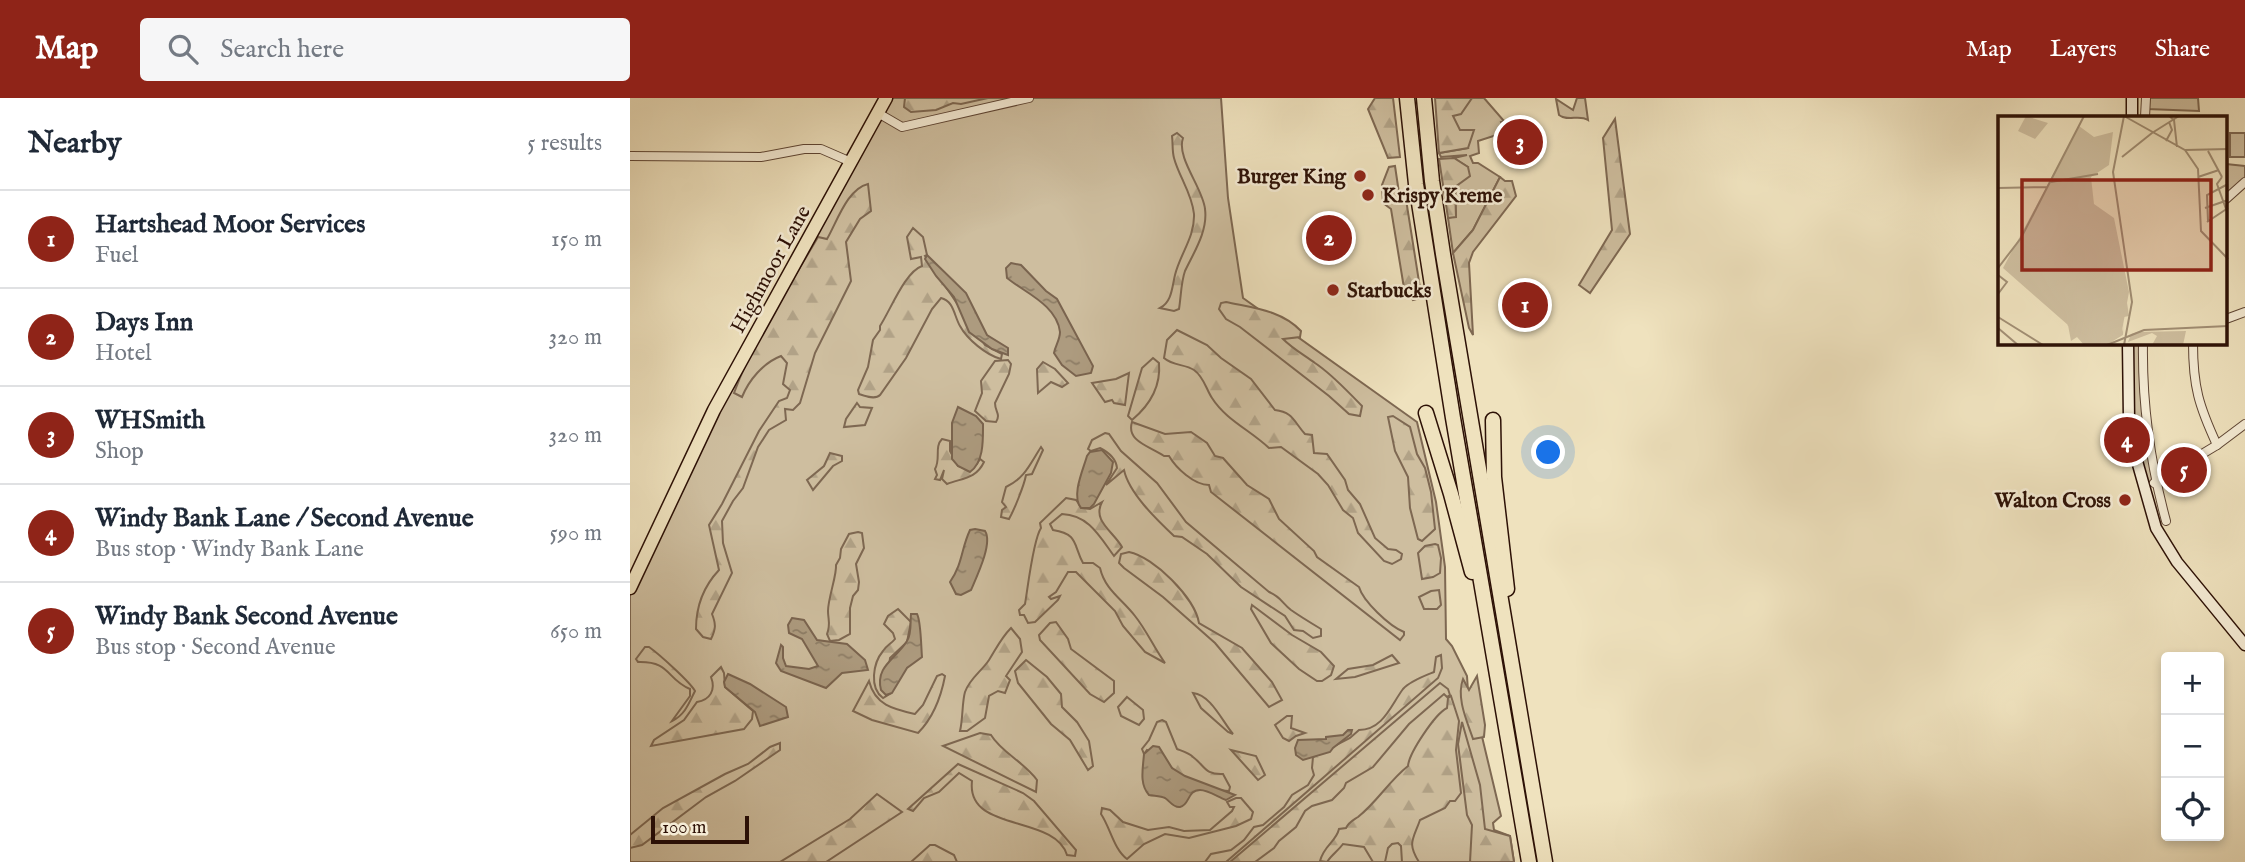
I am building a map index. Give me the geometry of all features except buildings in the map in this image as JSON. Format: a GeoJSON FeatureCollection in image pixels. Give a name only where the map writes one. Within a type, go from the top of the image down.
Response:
{"type":"FeatureCollection","features":[{"type":"Feature","properties":{"kind":"highway"},"geometry":{"type":"LineString","coordinates":[[1407,98],[1418,198],[1529,862]]}},
{"type":"Feature","properties":{"kind":"highway"},"geometry":{"type":"LineString","coordinates":[[1424,98],[1439,230],[1545,862]]}},
{"type":"Feature","properties":{"kind":"highway"},"geometry":{"type":"LineString","coordinates":[[1426,414],[1451,494],[1494,657]]}},
{"type":"Feature","properties":{"kind":"highway"},"geometry":{"type":"LineString","coordinates":[[1493,420],[1494,477],[1507,581],[1511,663]]}},
{"type":"Feature","properties":{"kind":"main road","name":"Highmoor Lane"},"geometry":{"type":"LineString","coordinates":[[630,588],[714,410],[886,98]]}},
{"type":"Feature","properties":{"kind":"main road"},"geometry":{"type":"LineString","coordinates":[[2132,116],[2133,98]]}},
{"type":"Feature","properties":{"kind":"main road"},"geometry":{"type":"LineString","coordinates":[[2128,345],[2129,419],[2144,489],[2156,528],[2165,546],[2245,645]]}},
{"type":"Feature","properties":{"kind":"street"},"geometry":{"type":"LineString","coordinates":[[878,113],[902,127],[1029,98]]}},
{"type":"Feature","properties":{"kind":"street"},"geometry":{"type":"LineString","coordinates":[[2145,116],[2146,98]]}},
{"type":"Feature","properties":{"kind":"street"},"geometry":{"type":"LineString","coordinates":[[630,156],[761,157],[804,149],[821,149],[851,162]]}},
{"type":"Feature","properties":{"kind":"street"},"geometry":{"type":"LineString","coordinates":[[2228,198],[2245,182]]}},
{"type":"Feature","properties":{"kind":"street"},"geometry":{"type":"LineString","coordinates":[[2228,318],[2245,312]]}},
{"type":"Feature","properties":{"kind":"street"},"geometry":{"type":"LineString","coordinates":[[2143,345],[2146,421],[2155,483],[2166,521]]}},
{"type":"Feature","properties":{"kind":"street"},"geometry":{"type":"LineString","coordinates":[[2193,345],[2193,376],[2199,407],[2217,445]]}},
{"type":"Feature","properties":{"kind":"street"},"geometry":{"type":"LineString","coordinates":[[2144,489],[2217,445],[2245,424]]}},
{"type":"Feature","properties":{"kind":"green space"},"geometry":{"type":"Polygon","coordinates":[[[886,98],[1221,98],[1228,198],[1243,298],[1417,422],[1436,502],[1445,567],[1446,639],[1467,676],[1468,691],[1479,724],[1501,816],[1493,823],[1494,830],[1510,836],[1514,862],[630,862],[630,588],[679,481],[886,98]]]}},
{"type":"Feature","properties":{"kind":"green space"},"geometry":{"type":"Polygon","coordinates":[[[905,98],[988,98],[961,104],[953,103],[936,110],[911,112],[904,107],[905,98]]]}},
{"type":"Feature","properties":{"kind":"green space"},"geometry":{"type":"Polygon","coordinates":[[[1375,98],[1393,98],[1400,157],[1388,158],[1368,109],[1375,98]]]}},
{"type":"Feature","properties":{"kind":"green space"},"geometry":{"type":"Polygon","coordinates":[[[1435,98],[1472,98],[1461,114],[1453,116],[1460,130],[1474,130],[1468,148],[1439,153],[1435,98]]]}},
{"type":"Feature","properties":{"kind":"green space"},"geometry":{"type":"Polygon","coordinates":[[[1472,98],[1484,98],[1504,121],[1501,122],[1506,132],[1478,141],[1479,153],[1470,156],[1473,163],[1478,163],[1500,177],[1473,230],[1453,253],[1448,218],[1456,216],[1455,187],[1468,167],[1454,158],[1467,155],[1441,157],[1439,153],[1468,148],[1452,116],[1472,98]]]}},
{"type":"Feature","properties":{"kind":"green space"},"geometry":{"type":"Polygon","coordinates":[[[1577,98],[1585,98],[1588,120],[1559,115],[1556,99],[1573,110],[1577,98]]]}},
{"type":"Feature","properties":{"kind":"green space"},"geometry":{"type":"Polygon","coordinates":[[[2148,98],[2198,98],[2199,111],[2147,109],[2148,98]]]}},
{"type":"Feature","properties":{"kind":"green space"},"geometry":{"type":"Polygon","coordinates":[[[1615,119],[1630,234],[1590,293],[1579,285],[1612,230],[1603,138],[1615,119]]]}},
{"type":"Feature","properties":{"kind":"green space"},"geometry":{"type":"Polygon","coordinates":[[[1177,133],[1183,138],[1183,155],[1200,192],[1205,217],[1200,241],[1185,271],[1179,309],[1174,311],[1160,308],[1171,294],[1177,267],[1194,222],[1191,199],[1173,155],[1172,136],[1177,133]]]}},
{"type":"Feature","properties":{"kind":"green space"},"geometry":{"type":"Polygon","coordinates":[[[2230,133],[2245,133],[2245,157],[2230,157],[2230,133]]]}},
{"type":"Feature","properties":{"kind":"green space"},"geometry":{"type":"Polygon","coordinates":[[[1454,158],[1468,167],[1470,176],[1455,187],[1456,217],[1448,218],[1439,159],[1454,158]]]}},
{"type":"Feature","properties":{"kind":"green space"},"geometry":{"type":"Polygon","coordinates":[[[2228,164],[2245,166],[2245,182],[2228,197],[2228,164]]]}},
{"type":"Feature","properties":{"kind":"green space"},"geometry":{"type":"Polygon","coordinates":[[[1395,166],[1399,193],[1405,193],[1420,288],[1420,298],[1413,300],[1404,288],[1391,209],[1383,203],[1382,185],[1389,167],[1395,166]]]}},
{"type":"Feature","properties":{"kind":"green space"},"geometry":{"type":"Polygon","coordinates":[[[1500,177],[1505,181],[1512,181],[1516,196],[1473,252],[1469,263],[1473,335],[1469,328],[1453,253],[1473,230],[1500,177]]]}},
{"type":"Feature","properties":{"kind":"green space"},"geometry":{"type":"Polygon","coordinates":[[[868,184],[871,211],[860,219],[846,242],[851,281],[815,353],[800,403],[793,410],[785,409],[786,420],[769,430],[758,447],[743,488],[722,521],[723,543],[732,573],[712,614],[715,626],[713,635],[711,639],[703,637],[696,629],[697,612],[705,590],[719,570],[709,525],[759,431],[779,401],[787,398],[790,390],[783,384],[787,363],[781,356],[774,359],[757,373],[742,397],[734,393],[762,333],[818,237],[827,239],[848,199],[868,184]]]}},
{"type":"Feature","properties":{"kind":"green space"},"geometry":{"type":"Polygon","coordinates":[[[913,228],[923,237],[925,256],[985,345],[1002,354],[1001,359],[972,341],[960,326],[949,302],[941,298],[932,309],[906,358],[880,395],[867,397],[859,394],[858,390],[868,367],[873,340],[904,283],[922,266],[921,257],[911,259],[907,237],[913,228]]]}},
{"type":"Feature","properties":{"kind":"green space"},"geometry":{"type":"Polygon","coordinates":[[[1221,303],[1276,314],[1293,324],[1301,331],[1300,337],[1283,339],[1328,373],[1362,406],[1360,416],[1349,414],[1240,327],[1226,319],[1219,309],[1221,303]]]}},
{"type":"Feature","properties":{"kind":"green space"},"geometry":{"type":"Polygon","coordinates":[[[1177,330],[1207,345],[1251,379],[1275,410],[1290,415],[1305,434],[1312,435],[1314,453],[1327,454],[1345,480],[1348,490],[1360,504],[1375,538],[1388,549],[1402,554],[1401,559],[1392,564],[1384,561],[1358,533],[1353,518],[1343,510],[1318,474],[1281,447],[1269,448],[1224,413],[1197,373],[1164,358],[1167,340],[1177,330]]]}},
{"type":"Feature","properties":{"kind":"green space"},"geometry":{"type":"Polygon","coordinates":[[[2128,345],[2143,345],[2155,483],[2144,489],[2135,454],[2128,345]]]}},
{"type":"Feature","properties":{"kind":"green space"},"geometry":{"type":"Polygon","coordinates":[[[1153,358],[1159,363],[1156,388],[1149,402],[1132,420],[1128,416],[1142,368],[1153,358]]]}},
{"type":"Feature","properties":{"kind":"green space"},"geometry":{"type":"Polygon","coordinates":[[[1008,360],[1011,364],[1009,374],[995,403],[998,415],[996,422],[986,421],[975,411],[982,393],[981,381],[995,361],[1008,360]]]}},
{"type":"Feature","properties":{"kind":"green space"},"geometry":{"type":"Polygon","coordinates":[[[1043,362],[1055,369],[1068,383],[1062,387],[1051,382],[1038,393],[1037,369],[1043,362]]]}},
{"type":"Feature","properties":{"kind":"green space"},"geometry":{"type":"Polygon","coordinates":[[[1129,373],[1125,405],[1112,400],[1105,402],[1092,383],[1116,379],[1129,373]]]}},
{"type":"Feature","properties":{"kind":"green space"},"geometry":{"type":"Polygon","coordinates":[[[857,403],[860,407],[872,408],[865,425],[844,427],[846,419],[857,403]]]}},
{"type":"Feature","properties":{"kind":"green space"},"geometry":{"type":"Polygon","coordinates":[[[1393,416],[1410,427],[1431,492],[1435,529],[1422,541],[1418,539],[1410,508],[1408,477],[1395,451],[1388,417],[1393,416]]]}},
{"type":"Feature","properties":{"kind":"green space"},"geometry":{"type":"Polygon","coordinates":[[[1132,422],[1165,434],[1191,432],[1207,443],[1215,456],[1223,458],[1247,485],[1269,499],[1279,519],[1314,551],[1317,557],[1359,587],[1371,606],[1404,632],[1404,635],[1400,640],[1211,492],[1209,485],[1192,479],[1176,466],[1169,456],[1164,456],[1140,442],[1132,434],[1132,422]]]}},
{"type":"Feature","properties":{"kind":"green space"},"geometry":{"type":"Polygon","coordinates":[[[1105,433],[1157,483],[1186,522],[1291,610],[1321,629],[1321,636],[1313,638],[1303,631],[1294,630],[1285,616],[1241,587],[1207,554],[1182,537],[1174,536],[1137,497],[1124,470],[1106,485],[1117,468],[1115,462],[1100,448],[1091,451],[1088,449],[1092,440],[1105,433]]]}},
{"type":"Feature","properties":{"kind":"green space"},"geometry":{"type":"Polygon","coordinates":[[[942,439],[950,441],[950,451],[958,466],[966,469],[976,465],[980,459],[984,462],[981,468],[968,477],[947,484],[942,479],[944,470],[940,480],[935,479],[938,446],[942,439]]]}},
{"type":"Feature","properties":{"kind":"green space"},"geometry":{"type":"Polygon","coordinates":[[[1041,447],[1043,450],[1032,474],[1026,475],[1009,519],[1001,517],[1002,510],[1006,507],[1002,502],[1006,487],[1023,475],[1041,447]]]}},
{"type":"Feature","properties":{"kind":"green space"},"geometry":{"type":"Polygon","coordinates":[[[830,453],[842,456],[842,461],[833,466],[813,490],[807,480],[824,466],[830,453]]]}},
{"type":"Feature","properties":{"kind":"green space"},"geometry":{"type":"Polygon","coordinates":[[[1066,498],[1076,500],[1082,508],[1090,509],[1102,502],[1102,520],[1122,547],[1114,556],[1093,528],[1080,518],[1062,514],[1050,524],[1053,530],[1071,537],[1083,563],[1093,563],[1100,568],[1106,582],[1139,622],[1165,663],[1145,652],[1123,626],[1115,611],[1076,572],[1068,572],[1056,592],[1049,597],[1051,599],[1060,596],[1058,600],[1035,622],[1028,623],[1024,615],[1020,615],[1019,610],[1025,604],[1040,523],[1066,498]]]}},
{"type":"Feature","properties":{"kind":"green space"},"geometry":{"type":"Polygon","coordinates":[[[862,533],[864,548],[856,564],[859,582],[850,608],[850,634],[830,641],[827,634],[828,606],[836,565],[849,534],[862,533]]]}},
{"type":"Feature","properties":{"kind":"green space"},"geometry":{"type":"Polygon","coordinates":[[[1438,545],[1441,558],[1440,573],[1422,579],[1418,553],[1425,546],[1438,545]]]}},
{"type":"Feature","properties":{"kind":"green space"},"geometry":{"type":"Polygon","coordinates":[[[1129,552],[1150,562],[1172,580],[1190,602],[1199,623],[1242,648],[1272,682],[1282,700],[1269,707],[1215,643],[1163,597],[1124,568],[1119,563],[1121,554],[1129,552]]]}},
{"type":"Feature","properties":{"kind":"green space"},"geometry":{"type":"Polygon","coordinates":[[[1439,590],[1441,605],[1437,609],[1424,609],[1419,597],[1439,590]]]}},
{"type":"Feature","properties":{"kind":"green space"},"geometry":{"type":"Polygon","coordinates":[[[1252,605],[1292,635],[1321,652],[1334,666],[1331,675],[1317,681],[1299,669],[1271,643],[1251,609],[1252,605]]]}},
{"type":"Feature","properties":{"kind":"green space"},"geometry":{"type":"Polygon","coordinates":[[[898,609],[911,622],[907,642],[890,658],[888,695],[883,698],[874,682],[875,669],[886,647],[895,639],[884,624],[888,616],[898,609]]]}},
{"type":"Feature","properties":{"kind":"green space"},"geometry":{"type":"Polygon","coordinates":[[[1056,622],[1068,639],[1071,649],[1114,681],[1114,693],[1104,702],[1090,694],[1040,640],[1039,635],[1050,623],[1056,622]]]}},
{"type":"Feature","properties":{"kind":"green space"},"geometry":{"type":"Polygon","coordinates":[[[1011,628],[1020,639],[1022,652],[1006,676],[1010,680],[1005,693],[998,691],[989,696],[985,718],[967,731],[960,731],[967,687],[1011,628]]]}},
{"type":"Feature","properties":{"kind":"green space"},"geometry":{"type":"Polygon","coordinates":[[[645,647],[649,647],[667,662],[695,691],[683,712],[672,721],[690,696],[690,689],[663,667],[649,662],[638,662],[636,659],[645,647]]]}},
{"type":"Feature","properties":{"kind":"green space"},"geometry":{"type":"Polygon","coordinates":[[[1392,655],[1399,663],[1355,677],[1336,679],[1348,669],[1373,665],[1392,655]]]}},
{"type":"Feature","properties":{"kind":"green space"},"geometry":{"type":"Polygon","coordinates":[[[1441,655],[1442,668],[1438,678],[1226,862],[1205,862],[1211,854],[1231,850],[1244,840],[1254,827],[1263,825],[1284,807],[1292,795],[1308,785],[1314,775],[1313,757],[1350,738],[1359,730],[1374,726],[1386,716],[1406,686],[1434,672],[1436,657],[1441,655]]]}},
{"type":"Feature","properties":{"kind":"green space"},"geometry":{"type":"Polygon","coordinates":[[[1026,660],[1047,677],[1061,694],[1062,707],[1077,722],[1089,741],[1093,766],[1088,770],[1070,740],[1051,724],[1018,683],[1015,671],[1026,660]]]}},
{"type":"Feature","properties":{"kind":"green space"},"geometry":{"type":"Polygon","coordinates":[[[721,667],[725,687],[753,711],[752,719],[744,729],[651,746],[654,740],[684,720],[697,702],[708,697],[713,686],[711,677],[721,667]]]}},
{"type":"Feature","properties":{"kind":"green space"},"geometry":{"type":"Polygon","coordinates":[[[937,676],[945,676],[939,699],[928,721],[918,733],[872,720],[853,711],[869,681],[880,701],[892,708],[915,714],[923,705],[937,676]]]}},
{"type":"Feature","properties":{"kind":"green space"},"geometry":{"type":"Polygon","coordinates":[[[1477,676],[1485,725],[1484,737],[1473,739],[1463,709],[1461,686],[1463,679],[1469,690],[1477,676]]]}},
{"type":"Feature","properties":{"kind":"green space"},"geometry":{"type":"Polygon","coordinates":[[[1440,683],[1448,689],[1450,695],[1447,697],[1444,694],[1409,724],[1373,767],[1346,783],[1332,800],[1305,811],[1296,827],[1255,862],[1230,862],[1440,683]]]}},
{"type":"Feature","properties":{"kind":"green space"},"geometry":{"type":"Polygon","coordinates":[[[1193,693],[1211,703],[1233,734],[1201,708],[1193,693]]]}},
{"type":"Feature","properties":{"kind":"green space"},"geometry":{"type":"Polygon","coordinates":[[[1451,696],[1459,721],[1456,750],[1461,793],[1445,808],[1420,820],[1412,846],[1419,862],[1402,862],[1401,846],[1398,843],[1388,848],[1385,862],[1373,862],[1364,847],[1343,844],[1327,862],[1320,861],[1339,829],[1346,828],[1365,811],[1408,766],[1418,744],[1436,718],[1447,708],[1448,698],[1451,696]]]}},
{"type":"Feature","properties":{"kind":"green space"},"geometry":{"type":"Polygon","coordinates":[[[1127,697],[1143,710],[1144,719],[1139,725],[1121,716],[1118,707],[1127,697]]]}},
{"type":"Feature","properties":{"kind":"green space"},"geometry":{"type":"Polygon","coordinates":[[[1287,716],[1292,716],[1291,728],[1305,733],[1289,741],[1283,738],[1275,725],[1287,716]]]}},
{"type":"Feature","properties":{"kind":"green space"},"geometry":{"type":"Polygon","coordinates":[[[1157,722],[1166,722],[1177,749],[1191,756],[1209,771],[1223,774],[1230,787],[1229,791],[1199,785],[1185,778],[1158,754],[1147,750],[1144,754],[1142,749],[1157,722]]]}},
{"type":"Feature","properties":{"kind":"green space"},"geometry":{"type":"Polygon","coordinates":[[[1462,722],[1480,785],[1485,829],[1510,836],[1514,862],[1470,862],[1472,825],[1467,815],[1458,744],[1462,722]]]}},
{"type":"Feature","properties":{"kind":"green space"},"geometry":{"type":"Polygon","coordinates":[[[980,733],[991,735],[1032,774],[1037,780],[1036,792],[943,746],[980,733]]]}},
{"type":"Feature","properties":{"kind":"green space"},"geometry":{"type":"Polygon","coordinates":[[[780,743],[780,750],[706,797],[642,845],[630,848],[630,835],[663,808],[748,764],[770,747],[780,743]]]}},
{"type":"Feature","properties":{"kind":"green space"},"geometry":{"type":"Polygon","coordinates":[[[1231,750],[1256,756],[1265,775],[1258,780],[1231,750]]]}},
{"type":"Feature","properties":{"kind":"green space"},"geometry":{"type":"Polygon","coordinates":[[[958,764],[1023,793],[1034,801],[1076,850],[1075,856],[1067,855],[1059,842],[1046,833],[983,809],[974,797],[972,781],[959,773],[939,792],[924,798],[913,811],[908,809],[958,764]]]}},
{"type":"Feature","properties":{"kind":"green space"},"geometry":{"type":"Polygon","coordinates":[[[877,794],[902,812],[826,862],[780,862],[850,819],[877,794]]]}},
{"type":"Feature","properties":{"kind":"green space"},"geometry":{"type":"Polygon","coordinates":[[[1241,798],[1253,812],[1251,819],[1236,826],[1189,838],[1165,834],[1144,844],[1127,859],[1119,850],[1101,814],[1102,808],[1110,810],[1123,822],[1148,830],[1169,827],[1184,831],[1210,830],[1232,811],[1234,807],[1230,807],[1227,802],[1241,798]]]}},
{"type":"Feature","properties":{"kind":"green space"},"geometry":{"type":"Polygon","coordinates":[[[930,845],[954,855],[957,862],[911,862],[930,845]]]}},
{"type":"Feature","properties":{"kind":"water"},"geometry":{"type":"Polygon","coordinates":[[[927,255],[966,293],[987,335],[1008,348],[1008,355],[992,349],[969,332],[954,297],[925,259],[927,255]]]}},
{"type":"Feature","properties":{"kind":"water"},"geometry":{"type":"Polygon","coordinates":[[[1011,263],[1021,265],[1057,299],[1093,366],[1091,373],[1076,376],[1062,365],[1054,353],[1060,335],[1058,323],[1039,300],[1007,278],[1006,268],[1011,263]]]}},
{"type":"Feature","properties":{"kind":"water"},"geometry":{"type":"Polygon","coordinates":[[[958,407],[976,416],[983,424],[980,457],[970,472],[958,466],[952,459],[952,423],[958,407]]]}},
{"type":"Feature","properties":{"kind":"water"},"geometry":{"type":"Polygon","coordinates":[[[1102,450],[1113,462],[1111,473],[1094,504],[1090,508],[1081,508],[1077,490],[1087,456],[1090,452],[1102,450]]]}},
{"type":"Feature","properties":{"kind":"water"},"geometry":{"type":"Polygon","coordinates":[[[970,530],[985,531],[987,536],[983,560],[971,590],[961,595],[956,594],[950,582],[970,530]]]}},
{"type":"Feature","properties":{"kind":"water"},"geometry":{"type":"Polygon","coordinates":[[[911,614],[917,614],[918,617],[922,657],[907,668],[892,693],[886,695],[881,690],[881,675],[909,638],[911,614]]]}},
{"type":"Feature","properties":{"kind":"water"},"geometry":{"type":"Polygon","coordinates":[[[792,618],[804,620],[817,640],[847,644],[865,660],[868,670],[842,673],[826,688],[781,671],[776,663],[781,645],[786,666],[809,669],[818,666],[802,639],[789,633],[788,625],[792,618]]]}},
{"type":"Feature","properties":{"kind":"water"},"geometry":{"type":"Polygon","coordinates":[[[728,674],[750,684],[786,707],[788,717],[760,726],[755,712],[725,687],[728,674]]]}},
{"type":"Feature","properties":{"kind":"water"},"geometry":{"type":"Polygon","coordinates":[[[1352,730],[1351,734],[1330,752],[1303,760],[1296,755],[1298,740],[1326,739],[1343,735],[1352,730]]]}},
{"type":"Feature","properties":{"kind":"water"},"geometry":{"type":"Polygon","coordinates":[[[1153,746],[1159,747],[1172,768],[1185,776],[1235,795],[1226,800],[1200,790],[1193,792],[1186,804],[1178,807],[1165,798],[1149,795],[1143,781],[1144,754],[1153,746]]]}},
{"type":"Feature","properties":{"kind":"place","name":"WHSmith"},"geometry":{"type":"Point","coordinates":[1520,142]}},
{"type":"Feature","properties":{"kind":"place","name":"Burger King"},"geometry":{"type":"Point","coordinates":[1360,176]}},
{"type":"Feature","properties":{"kind":"place","name":"Krispy Kreme"},"geometry":{"type":"Point","coordinates":[1368,195]}},
{"type":"Feature","properties":{"kind":"place","name":"Days Inn"},"geometry":{"type":"Point","coordinates":[1329,238]}},
{"type":"Feature","properties":{"kind":"place","name":"Starbucks"},"geometry":{"type":"Point","coordinates":[1333,290]}},
{"type":"Feature","properties":{"kind":"place","name":"Hartshead Moor Services"},"geometry":{"type":"Point","coordinates":[1525,305]}},
{"type":"Feature","properties":{"kind":"place","name":"Windy Bank Lane / Second Avenue"},"geometry":{"type":"Point","coordinates":[2127,440]}},
{"type":"Feature","properties":{"kind":"place","name":"Windy Bank Second Avenue"},"geometry":{"type":"Point","coordinates":[2184,470]}},
{"type":"Feature","properties":{"kind":"place","name":"Walton Cross"},"geometry":{"type":"Point","coordinates":[2125,500]}}]}
